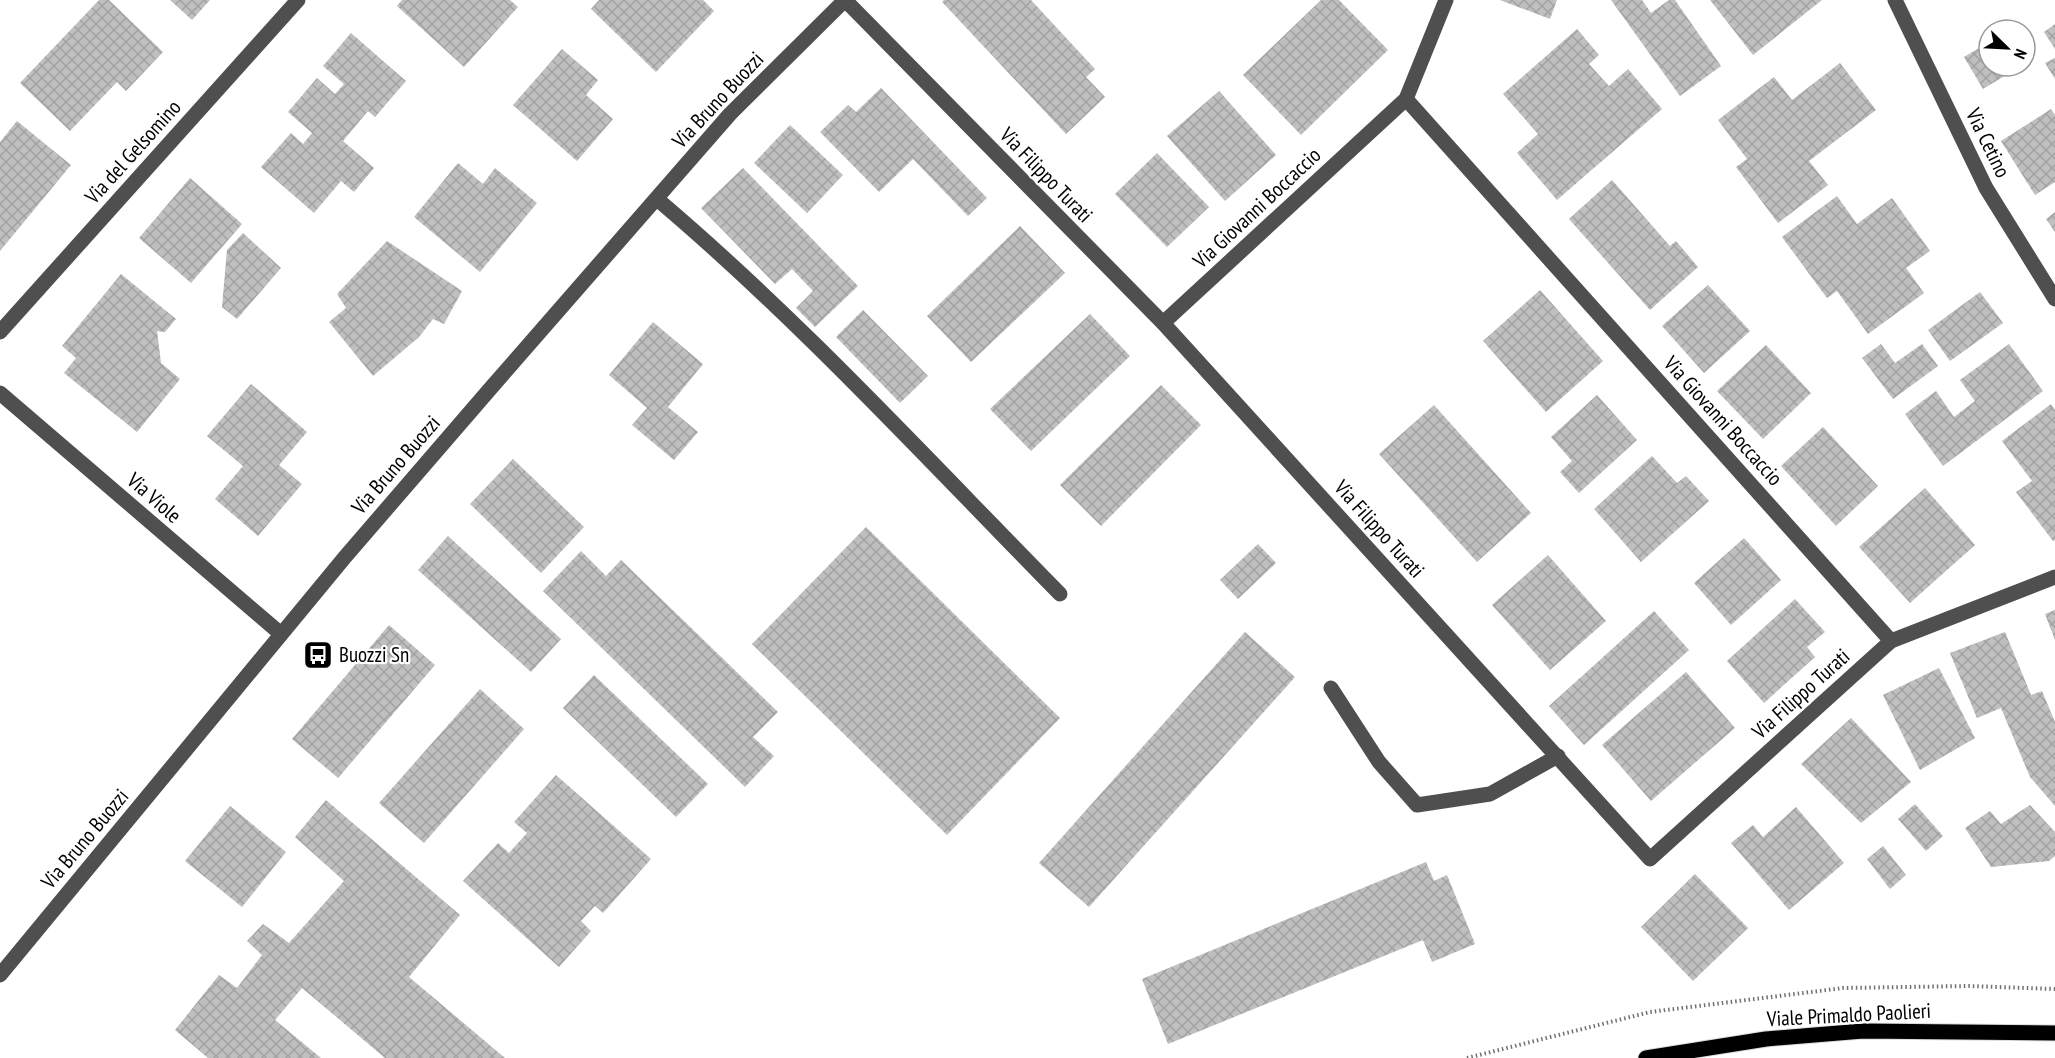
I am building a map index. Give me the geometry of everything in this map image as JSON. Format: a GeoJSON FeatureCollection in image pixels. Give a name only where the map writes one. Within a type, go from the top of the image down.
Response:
{"type":"FeatureCollection","features":[{"type":"Feature","properties":{"kind":"main road","name":"Viale Primaldo Paolieri"},"geometry":{"type":"LineString","coordinates":[[1646,1058],[1766,1039],[1863,1031],[2055,1033]]}},
{"type":"Feature","properties":{"kind":"street","name":"Via del Gelsomino"},"geometry":{"type":"LineString","coordinates":[[0,332],[298,0]]}},
{"type":"Feature","properties":{"kind":"street","name":"Via Bruno Buozzi"},"geometry":{"type":"LineString","coordinates":[[0,975],[368,530],[730,114],[845,0]]}},
{"type":"Feature","properties":{"kind":"street","name":"Via Filippo Turati"},"geometry":{"type":"LineString","coordinates":[[845,0],[1163,323],[1650,859],[1891,641]]}},
{"type":"Feature","properties":{"kind":"street","name":"Via Giovanni Boccaccio"},"geometry":{"type":"LineString","coordinates":[[1163,323],[1406,99],[1446,0]]}},
{"type":"Feature","properties":{"kind":"street","name":"Via Cetino"},"geometry":{"type":"LineString","coordinates":[[1894,0],[1986,188],[2055,299]]}},
{"type":"Feature","properties":{"kind":"street","name":"Via Giovanni Boccaccio"},"geometry":{"type":"LineString","coordinates":[[1406,99],[1891,641]]}},
{"type":"Feature","properties":{"kind":"street"},"geometry":{"type":"LineString","coordinates":[[657,199],[719,252],[783,312],[1060,594]]}},
{"type":"Feature","properties":{"kind":"street","name":"Via Viole"},"geometry":{"type":"LineString","coordinates":[[0,393],[281,634]]}},
{"type":"Feature","properties":{"kind":"street"},"geometry":{"type":"LineString","coordinates":[[1891,641],[2055,577]]}},
{"type":"Feature","properties":{"kind":"street"},"geometry":{"type":"LineString","coordinates":[[1331,688],[1379,762],[1417,805],[1490,794],[1558,756]]}},
{"type":"Feature","properties":{"kind":"path"},"geometry":{"type":"LineString","coordinates":[[1467,1058],[1650,1012],[1843,988],[1969,986],[2055,989]]}},
{"type":"Feature","properties":{"kind":"building"},"geometry":{"type":"Polygon","coordinates":[[[99,0],[109,0],[163,52],[126,91],[117,82],[70,131],[20,83],[99,0]]]}},
{"type":"Feature","properties":{"kind":"building"},"geometry":{"type":"Polygon","coordinates":[[[170,0],[210,0],[192,20],[170,0]]]}},
{"type":"Feature","properties":{"kind":"building"},"geometry":{"type":"Polygon","coordinates":[[[402,0],[510,0],[518,7],[464,67],[397,6],[402,0]]]}},
{"type":"Feature","properties":{"kind":"building"},"geometry":{"type":"Polygon","coordinates":[[[599,0],[703,0],[714,11],[656,72],[591,9],[599,0]]]}},
{"type":"Feature","properties":{"kind":"building"},"geometry":{"type":"Polygon","coordinates":[[[944,0],[1031,0],[1095,69],[1086,77],[1105,97],[1066,134],[942,2],[944,0]]]}},
{"type":"Feature","properties":{"kind":"building"},"geometry":{"type":"Polygon","coordinates":[[[1321,0],[1339,0],[1388,50],[1301,135],[1243,75],[1321,0]]]}},
{"type":"Feature","properties":{"kind":"building"},"geometry":{"type":"Polygon","coordinates":[[[1500,0],[1557,0],[1550,19],[1500,0]]]}},
{"type":"Feature","properties":{"kind":"building"},"geometry":{"type":"Polygon","coordinates":[[[1611,0],[1642,0],[1651,13],[1669,0],[1675,0],[1721,66],[1680,96],[1611,0]]]}},
{"type":"Feature","properties":{"kind":"building"},"geometry":{"type":"Polygon","coordinates":[[[1710,0],[1822,0],[1753,55],[1710,0]]]}},
{"type":"Feature","properties":{"kind":"building"},"geometry":{"type":"Polygon","coordinates":[[[2055,24],[2055,49],[2044,32],[2055,24]]]}},
{"type":"Feature","properties":{"kind":"building"},"geometry":{"type":"Polygon","coordinates":[[[1577,29],[1599,55],[1589,64],[1609,86],[1628,69],[1662,109],[1557,200],[1517,153],[1538,134],[1503,94],[1577,29]]]}},
{"type":"Feature","properties":{"kind":"building"},"geometry":{"type":"Polygon","coordinates":[[[351,33],[406,81],[375,117],[368,111],[343,141],[374,168],[354,192],[341,181],[314,213],[261,167],[291,133],[303,144],[312,133],[288,112],[317,78],[335,94],[344,84],[323,66],[351,33]]]}},
{"type":"Feature","properties":{"kind":"building"},"geometry":{"type":"Polygon","coordinates":[[[562,49],[598,80],[586,95],[613,119],[577,161],[513,105],[562,49]]]}},
{"type":"Feature","properties":{"kind":"building"},"geometry":{"type":"Polygon","coordinates":[[[1977,49],[1977,78],[2001,78],[1983,89],[1964,57],[1977,49]]]}},
{"type":"Feature","properties":{"kind":"building"},"geometry":{"type":"Polygon","coordinates":[[[2055,58],[2055,79],[2045,63],[2055,58]]]}},
{"type":"Feature","properties":{"kind":"building"},"geometry":{"type":"Polygon","coordinates":[[[1840,63],[1876,110],[1809,161],[1828,185],[1778,223],[1736,167],[1747,159],[1718,120],[1774,77],[1792,100],[1840,63]]]}},
{"type":"Feature","properties":{"kind":"building"},"geometry":{"type":"Polygon","coordinates":[[[881,88],[987,198],[968,216],[913,159],[879,192],[820,132],[848,105],[856,112],[881,88]]]}},
{"type":"Feature","properties":{"kind":"building"},"geometry":{"type":"Polygon","coordinates":[[[1219,91],[1276,155],[1225,201],[1167,136],[1219,91]]]}},
{"type":"Feature","properties":{"kind":"building"},"geometry":{"type":"Polygon","coordinates":[[[2051,109],[2055,115],[2055,182],[2035,195],[2001,141],[2051,109]]]}},
{"type":"Feature","properties":{"kind":"building"},"geometry":{"type":"Polygon","coordinates":[[[17,121],[71,165],[0,251],[0,142],[17,121]]]}},
{"type":"Feature","properties":{"kind":"building"},"geometry":{"type":"Polygon","coordinates":[[[790,125],[843,175],[807,213],[754,163],[790,125]]]}},
{"type":"Feature","properties":{"kind":"building"},"geometry":{"type":"Polygon","coordinates":[[[1157,153],[1209,207],[1167,247],[1115,194],[1157,153]]]}},
{"type":"Feature","properties":{"kind":"building"},"geometry":{"type":"Polygon","coordinates":[[[458,163],[483,184],[495,168],[537,203],[480,272],[414,217],[458,163]]]}},
{"type":"Feature","properties":{"kind":"building"},"geometry":{"type":"Polygon","coordinates":[[[743,168],[858,286],[815,327],[796,308],[813,291],[792,269],[775,284],[701,208],[743,168]]]}},
{"type":"Feature","properties":{"kind":"building"},"geometry":{"type":"Polygon","coordinates":[[[190,178],[242,224],[191,283],[139,238],[190,178]]]}},
{"type":"Feature","properties":{"kind":"building"},"geometry":{"type":"Polygon","coordinates":[[[1612,180],[1670,246],[1676,241],[1698,267],[1650,310],[1569,219],[1612,180]]]}},
{"type":"Feature","properties":{"kind":"building"},"geometry":{"type":"Polygon","coordinates":[[[1837,196],[1857,224],[1892,198],[1930,251],[1906,268],[1924,293],[1868,334],[1837,291],[1827,298],[1782,237],[1837,196]]]}},
{"type":"Feature","properties":{"kind":"building"},"geometry":{"type":"Polygon","coordinates":[[[2055,212],[2055,232],[2046,219],[2055,212]]]}},
{"type":"Feature","properties":{"kind":"building"},"geometry":{"type":"Polygon","coordinates":[[[1020,226],[1065,273],[971,362],[927,316],[1020,226]]]}},
{"type":"Feature","properties":{"kind":"building"},"geometry":{"type":"Polygon","coordinates":[[[243,233],[281,268],[237,319],[222,307],[227,250],[243,233]]]}},
{"type":"Feature","properties":{"kind":"building"},"geometry":{"type":"Polygon","coordinates":[[[387,241],[462,291],[444,324],[433,319],[419,337],[373,376],[329,322],[346,308],[337,294],[387,241]]]}},
{"type":"Feature","properties":{"kind":"building"},"geometry":{"type":"Polygon","coordinates":[[[121,274],[176,319],[165,332],[157,331],[161,363],[180,379],[137,432],[64,373],[76,358],[62,346],[121,274]]]}},
{"type":"Feature","properties":{"kind":"building"},"geometry":{"type":"Polygon","coordinates":[[[1708,285],[1750,331],[1704,373],[1662,326],[1708,285]]]}},
{"type":"Feature","properties":{"kind":"building"},"geometry":{"type":"Polygon","coordinates":[[[1540,290],[1603,361],[1546,412],[1483,341],[1540,290]]]}},
{"type":"Feature","properties":{"kind":"building"},"geometry":{"type":"Polygon","coordinates":[[[1980,292],[2003,323],[1950,361],[1928,330],[1980,292]]]}},
{"type":"Feature","properties":{"kind":"building"},"geometry":{"type":"Polygon","coordinates":[[[863,310],[928,376],[900,403],[836,337],[863,310]]]}},
{"type":"Feature","properties":{"kind":"building"},"geometry":{"type":"Polygon","coordinates":[[[1090,314],[1130,356],[1031,451],[990,409],[1090,314]]]}},
{"type":"Feature","properties":{"kind":"building"},"geometry":{"type":"Polygon","coordinates":[[[653,322],[703,364],[668,407],[698,432],[674,460],[632,425],[647,408],[609,375],[653,322]]]}},
{"type":"Feature","properties":{"kind":"building"},"geometry":{"type":"Polygon","coordinates":[[[1881,344],[1895,363],[1922,344],[1938,366],[1893,399],[1862,358],[1881,344]]]}},
{"type":"Feature","properties":{"kind":"building"},"geometry":{"type":"Polygon","coordinates":[[[2009,344],[2043,391],[1943,466],[1905,414],[1936,391],[1954,417],[1975,401],[1960,380],[2009,344]]]}},
{"type":"Feature","properties":{"kind":"building"},"geometry":{"type":"Polygon","coordinates":[[[1766,345],[1811,393],[1763,439],[1717,391],[1766,345]]]}},
{"type":"Feature","properties":{"kind":"building"},"geometry":{"type":"Polygon","coordinates":[[[251,384],[307,432],[279,465],[302,484],[258,536],[215,499],[243,466],[207,436],[251,384]]]}},
{"type":"Feature","properties":{"kind":"building"},"geometry":{"type":"Polygon","coordinates":[[[1161,385],[1201,425],[1101,526],[1060,485],[1161,385]]]}},
{"type":"Feature","properties":{"kind":"building"},"geometry":{"type":"Polygon","coordinates":[[[1597,395],[1637,440],[1579,493],[1560,472],[1572,461],[1551,437],[1597,395]]]}},
{"type":"Feature","properties":{"kind":"building"},"geometry":{"type":"Polygon","coordinates":[[[2051,404],[2055,410],[2055,540],[2053,541],[2016,492],[2032,481],[2002,441],[2051,404]]]}},
{"type":"Feature","properties":{"kind":"building"},"geometry":{"type":"Polygon","coordinates":[[[1434,405],[1531,513],[1477,562],[1379,454],[1434,405]]]}},
{"type":"Feature","properties":{"kind":"building"},"geometry":{"type":"Polygon","coordinates":[[[1823,427],[1878,486],[1836,526],[1781,466],[1823,427]]]}},
{"type":"Feature","properties":{"kind":"building"},"geometry":{"type":"Polygon","coordinates":[[[1652,456],[1677,483],[1686,476],[1709,501],[1641,562],[1594,509],[1652,456]]]}},
{"type":"Feature","properties":{"kind":"building"},"geometry":{"type":"Polygon","coordinates":[[[513,459],[584,527],[541,573],[470,504],[513,459]]]}},
{"type":"Feature","properties":{"kind":"building"},"geometry":{"type":"Polygon","coordinates":[[[1925,488],[1975,545],[1910,603],[1859,547],[1925,488]]]}},
{"type":"Feature","properties":{"kind":"building"},"geometry":{"type":"Polygon","coordinates":[[[866,527],[1060,718],[947,835],[752,644],[866,527]]]}},
{"type":"Feature","properties":{"kind":"building"},"geometry":{"type":"Polygon","coordinates":[[[448,536],[561,639],[531,672],[418,570],[448,536]]]}},
{"type":"Feature","properties":{"kind":"building"},"geometry":{"type":"Polygon","coordinates":[[[1744,538],[1781,580],[1731,625],[1694,583],[1744,538]]]}},
{"type":"Feature","properties":{"kind":"building"},"geometry":{"type":"Polygon","coordinates":[[[1258,544],[1276,563],[1238,599],[1220,580],[1258,544]]]}},
{"type":"Feature","properties":{"kind":"building"},"geometry":{"type":"Polygon","coordinates":[[[581,551],[606,576],[621,560],[778,712],[753,737],[774,756],[745,787],[543,591],[581,551]]]}},
{"type":"Feature","properties":{"kind":"building"},"geometry":{"type":"Polygon","coordinates":[[[1548,555],[1606,621],[1550,670],[1492,605],[1548,555]]]}},
{"type":"Feature","properties":{"kind":"building"},"geometry":{"type":"Polygon","coordinates":[[[1795,599],[1825,632],[1807,647],[1815,657],[1764,703],[1727,661],[1795,599]]]}},
{"type":"Feature","properties":{"kind":"building"},"geometry":{"type":"Polygon","coordinates":[[[2055,610],[2055,640],[2045,614],[2055,610]]]}},
{"type":"Feature","properties":{"kind":"building"},"geometry":{"type":"Polygon","coordinates":[[[1654,611],[1689,650],[1584,745],[1549,706],[1654,611]]]}},
{"type":"Feature","properties":{"kind":"building"},"geometry":{"type":"Polygon","coordinates":[[[389,625],[435,665],[338,778],[292,739],[389,625]]]}},
{"type":"Feature","properties":{"kind":"building"},"geometry":{"type":"Polygon","coordinates":[[[1245,632],[1295,677],[1089,907],[1039,863],[1245,632]]]}},
{"type":"Feature","properties":{"kind":"building"},"geometry":{"type":"Polygon","coordinates":[[[2005,632],[2031,695],[2042,691],[2055,722],[2055,806],[2030,777],[2001,708],[1977,718],[1950,653],[2005,632]]]}},
{"type":"Feature","properties":{"kind":"building"},"geometry":{"type":"Polygon","coordinates":[[[1939,668],[1975,738],[1920,770],[1883,695],[1939,668]]]}},
{"type":"Feature","properties":{"kind":"building"},"geometry":{"type":"Polygon","coordinates":[[[1686,672],[1735,728],[1651,801],[1602,745],[1686,672]]]}},
{"type":"Feature","properties":{"kind":"building"},"geometry":{"type":"Polygon","coordinates":[[[594,675],[708,784],[676,817],[563,708],[594,675]]]}},
{"type":"Feature","properties":{"kind":"building"},"geometry":{"type":"Polygon","coordinates":[[[480,689],[524,729],[424,843],[379,803],[480,689]]]}},
{"type":"Feature","properties":{"kind":"building"},"geometry":{"type":"Polygon","coordinates":[[[1851,718],[1911,782],[1861,823],[1801,764],[1851,718]]]}},
{"type":"Feature","properties":{"kind":"building"},"geometry":{"type":"Polygon","coordinates":[[[556,775],[651,859],[603,913],[595,906],[581,921],[591,931],[559,967],[463,881],[498,843],[509,853],[527,833],[514,822],[556,775]]]}},
{"type":"Feature","properties":{"kind":"building"},"geometry":{"type":"Polygon","coordinates":[[[326,800],[460,915],[409,977],[505,1058],[385,1058],[302,988],[275,1020],[321,1058],[208,1058],[175,1030],[219,975],[237,988],[262,955],[247,941],[263,924],[289,943],[344,881],[295,837],[326,800]]]}},
{"type":"Feature","properties":{"kind":"building"},"geometry":{"type":"Polygon","coordinates":[[[1915,804],[1943,836],[1926,851],[1898,819],[1915,804]]]}},
{"type":"Feature","properties":{"kind":"building"},"geometry":{"type":"Polygon","coordinates":[[[2030,805],[2055,832],[2055,856],[2049,861],[1991,867],[1965,828],[1990,811],[2001,824],[2030,805]]]}},
{"type":"Feature","properties":{"kind":"building"},"geometry":{"type":"Polygon","coordinates":[[[230,806],[286,852],[242,907],[185,861],[230,806]]]}},
{"type":"Feature","properties":{"kind":"building"},"geometry":{"type":"Polygon","coordinates":[[[1796,807],[1844,863],[1789,910],[1731,843],[1753,825],[1763,837],[1796,807]]]}},
{"type":"Feature","properties":{"kind":"building"},"geometry":{"type":"Polygon","coordinates":[[[1883,846],[1906,875],[1890,889],[1867,859],[1883,846]]]}},
{"type":"Feature","properties":{"kind":"building"},"geometry":{"type":"Polygon","coordinates":[[[1426,862],[1434,881],[1447,875],[1475,944],[1432,962],[1423,940],[1168,1044],[1142,979],[1426,862]]]}},
{"type":"Feature","properties":{"kind":"building"},"geometry":{"type":"Polygon","coordinates":[[[1695,874],[1748,928],[1693,981],[1641,927],[1695,874]]]}},
{"type":"Feature","properties":{"kind":"place","name":"Buozzi Sn"},"geometry":{"type":"Point","coordinates":[318,655]}}]}
